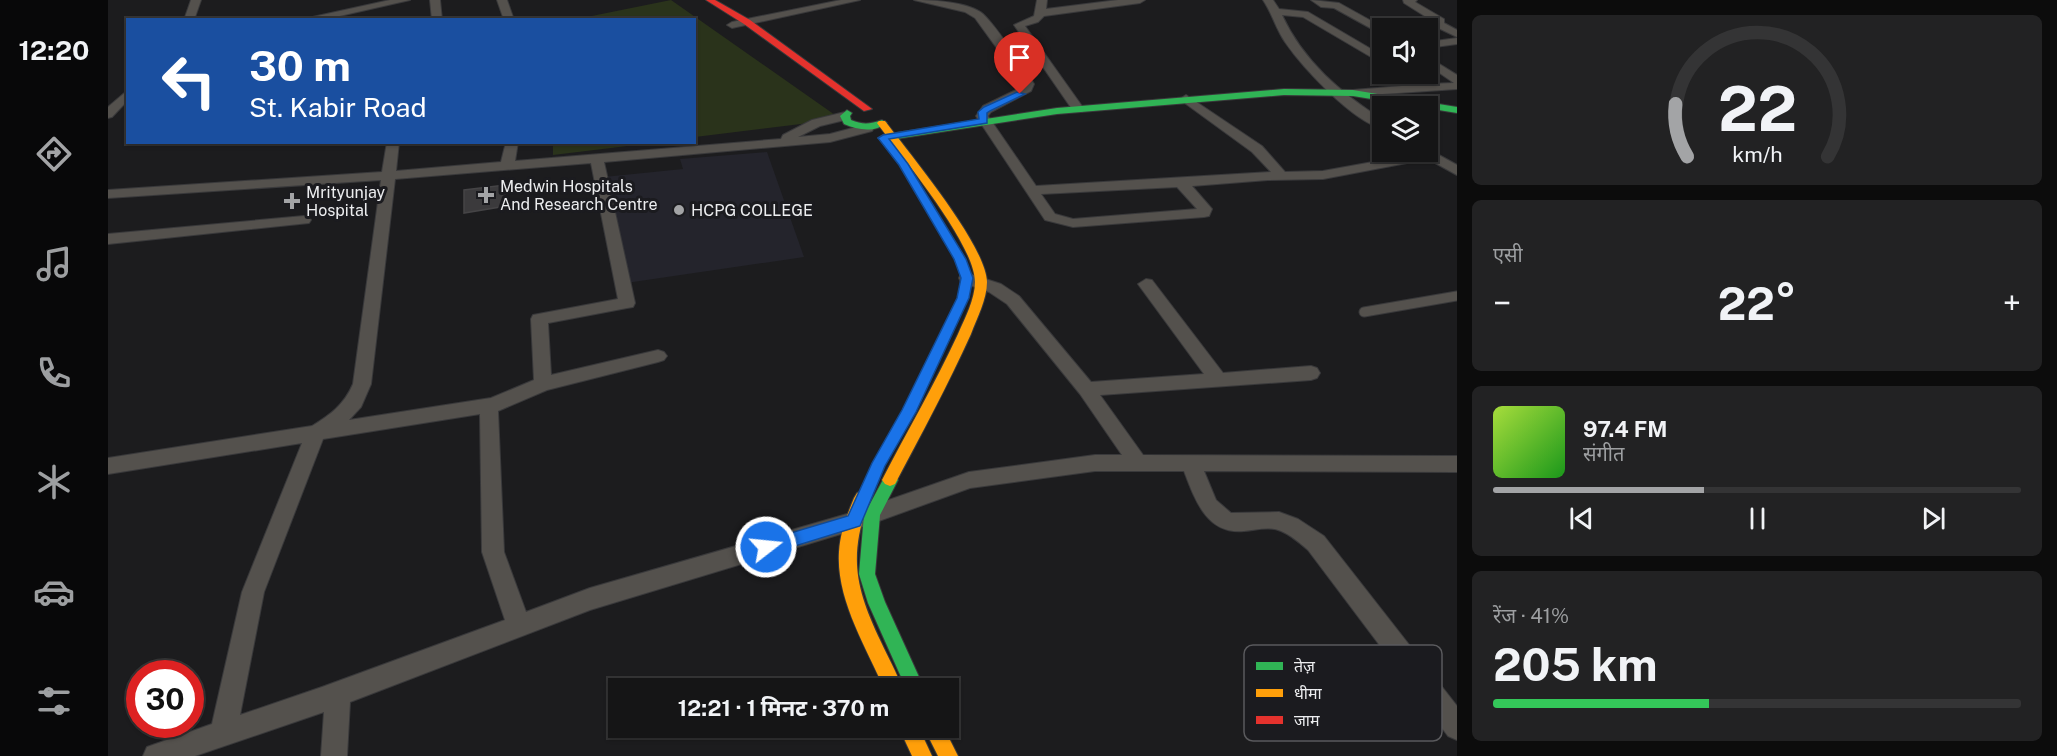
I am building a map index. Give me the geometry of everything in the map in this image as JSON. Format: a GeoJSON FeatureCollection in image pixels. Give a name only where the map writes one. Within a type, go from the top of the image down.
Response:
{"type":"FeatureCollection","features":[{"type":"Feature","properties":{"kind":"main road"},"geometry":{"type":"LineString","coordinates":[[694,0],[732,25],[839,108],[851,124],[880,130],[984,121],[1078,109],[1284,92],[1336,91],[1457,110]]}},
{"type":"Feature","properties":{"kind":"main road"},"geometry":{"type":"LineString","coordinates":[[710,0],[747,22],[867,109],[881,114],[884,120],[880,130]]}},
{"type":"Feature","properties":{"kind":"main road"},"geometry":{"type":"LineString","coordinates":[[839,108],[867,109]]}},
{"type":"Feature","properties":{"kind":"main road"},"geometry":{"type":"LineString","coordinates":[[880,130],[948,235],[967,291],[969,324],[863,518],[847,556],[861,609],[889,678]]}},
{"type":"Feature","properties":{"kind":"main road"},"geometry":{"type":"LineString","coordinates":[[870,483],[863,518],[867,574],[877,603],[911,678]]}},
{"type":"Feature","properties":{"kind":"main road"},"geometry":{"type":"LineString","coordinates":[[914,738],[922,756]]}},
{"type":"Feature","properties":{"kind":"main road"},"geometry":{"type":"LineString","coordinates":[[939,738],[948,756]]}},
{"type":"Feature","properties":{"kind":"street"},"geometry":{"type":"LineString","coordinates":[[190,18],[196,0]]}},
{"type":"Feature","properties":{"kind":"street"},"geometry":{"type":"LineString","coordinates":[[313,18],[405,0]]}},
{"type":"Feature","properties":{"kind":"street"},"geometry":{"type":"LineString","coordinates":[[435,0],[437,18]]}},
{"type":"Feature","properties":{"kind":"street"},"geometry":{"type":"LineString","coordinates":[[502,0],[508,18]]}},
{"type":"Feature","properties":{"kind":"street"},"geometry":{"type":"LineString","coordinates":[[732,25],[855,0]]}},
{"type":"Feature","properties":{"kind":"street"},"geometry":{"type":"LineString","coordinates":[[919,0],[968,10],[1004,27],[1078,109]]}},
{"type":"Feature","properties":{"kind":"street"},"geometry":{"type":"LineString","coordinates":[[1042,0],[1042,13]]}},
{"type":"Feature","properties":{"kind":"street"},"geometry":{"type":"LineString","coordinates":[[1004,27],[1032,22],[1042,13],[1140,0]]}},
{"type":"Feature","properties":{"kind":"street"},"geometry":{"type":"LineString","coordinates":[[1268,0],[1287,37],[1306,64],[1336,91],[1372,117]]}},
{"type":"Feature","properties":{"kind":"street"},"geometry":{"type":"LineString","coordinates":[[1316,0],[1324,5],[1336,5],[1372,33]]}},
{"type":"Feature","properties":{"kind":"street"},"geometry":{"type":"LineString","coordinates":[[1412,0],[1407,1],[1440,21],[1434,22],[1457,34],[1450,35],[1457,40]]}},
{"type":"Feature","properties":{"kind":"street"},"geometry":{"type":"LineString","coordinates":[[1276,12],[1305,14],[1372,54]]}},
{"type":"Feature","properties":{"kind":"street"},"geometry":{"type":"LineString","coordinates":[[1004,27],[1028,84],[1027,89],[987,109],[983,112],[984,121],[1050,217],[1066,223],[1204,213],[1205,209],[1181,183]]}},
{"type":"Feature","properties":{"kind":"street"},"geometry":{"type":"LineString","coordinates":[[1347,39],[1372,36]]}},
{"type":"Feature","properties":{"kind":"street"},"geometry":{"type":"LineString","coordinates":[[1438,43],[1457,40]]}},
{"type":"Feature","properties":{"kind":"street"},"geometry":{"type":"LineString","coordinates":[[1438,67],[1457,80]]}},
{"type":"Feature","properties":{"kind":"street"},"geometry":{"type":"LineString","coordinates":[[1419,84],[1426,88]]}},
{"type":"Feature","properties":{"kind":"street"},"geometry":{"type":"LineString","coordinates":[[1353,93],[1457,86]]}},
{"type":"Feature","properties":{"kind":"street"},"geometry":{"type":"LineString","coordinates":[[108,114],[126,95]]}},
{"type":"Feature","properties":{"kind":"street"},"geometry":{"type":"LineString","coordinates":[[1186,99],[1257,149],[1282,176]]}},
{"type":"Feature","properties":{"kind":"street"},"geometry":{"type":"LineString","coordinates":[[777,142],[816,123],[839,108]]}},
{"type":"Feature","properties":{"kind":"street"},"geometry":{"type":"LineString","coordinates":[[108,194],[387,176],[830,138],[880,130]]}},
{"type":"Feature","properties":{"kind":"street"},"geometry":{"type":"LineString","coordinates":[[223,733],[253,592],[316,433],[355,404],[362,384],[393,144]]}},
{"type":"Feature","properties":{"kind":"street"},"geometry":{"type":"LineString","coordinates":[[507,166],[512,144]]}},
{"type":"Feature","properties":{"kind":"street"},"geometry":{"type":"LineString","coordinates":[[543,384],[538,319],[627,303],[597,158]]}},
{"type":"Feature","properties":{"kind":"street"},"geometry":{"type":"LineString","coordinates":[[1438,160],[1457,171]]}},
{"type":"Feature","properties":{"kind":"street"},"geometry":{"type":"LineString","coordinates":[[1032,190],[1282,176],[1323,176],[1386,162]]}},
{"type":"Feature","properties":{"kind":"street"},"geometry":{"type":"LineString","coordinates":[[108,239],[304,220]]}},
{"type":"Feature","properties":{"kind":"street"},"geometry":{"type":"LineString","coordinates":[[1146,284],[1218,379]]}},
{"type":"Feature","properties":{"kind":"street"},"geometry":{"type":"LineString","coordinates":[[967,291],[996,288],[1012,300],[1086,389],[1138,463]]}},
{"type":"Feature","properties":{"kind":"street"},"geometry":{"type":"LineString","coordinates":[[108,466],[489,406],[543,384],[658,356]]}},
{"type":"Feature","properties":{"kind":"street"},"geometry":{"type":"LineString","coordinates":[[1086,389],[1311,373]]}},
{"type":"Feature","properties":{"kind":"street"},"geometry":{"type":"LineString","coordinates":[[489,406],[493,552],[519,626]]}},
{"type":"Feature","properties":{"kind":"street"},"geometry":{"type":"LineString","coordinates":[[156,756],[338,693],[590,599],[863,518],[969,480],[1095,463],[1457,464]]}},
{"type":"Feature","properties":{"kind":"street"},"geometry":{"type":"LineString","coordinates":[[1191,463],[1209,506],[1226,522],[1242,524],[1272,520],[1295,526],[1316,543],[1394,645]]}},
{"type":"Feature","properties":{"kind":"street"},"geometry":{"type":"LineString","coordinates":[[334,756],[338,693]]}},
{"type":"Feature","properties":{"kind":"street"},"geometry":{"type":"LineString","coordinates":[[1442,707],[1457,727]]}},
{"type":"Feature","properties":{"kind":"lane"},"geometry":{"type":"LineString","coordinates":[[1364,312],[1457,296]]}},
{"type":"Feature","properties":{"kind":"shaded area"},"geometry":{"type":"Polygon","coordinates":[[[767,152],[804,257],[626,283],[604,177],[683,169],[680,159],[767,152]]]}},
{"type":"Feature","properties":{"kind":"green space"},"geometry":{"type":"Polygon","coordinates":[[[671,0],[835,115],[809,123],[696,137],[696,18],[582,18],[671,0]]]}},
{"type":"Feature","properties":{"kind":"green space"},"geometry":{"type":"Polygon","coordinates":[[[553,144],[644,144],[553,155],[553,144]]]}},
{"type":"Feature","properties":{"kind":"building"},"geometry":{"type":"Polygon","coordinates":[[[505,185],[506,206],[464,213],[464,190],[505,185]]]}},
{"type":"Feature","properties":{"kind":"traffic: fast"},"geometry":{"type":"LineString","coordinates":[[883,138],[1057,111],[1284,92],[1353,93],[1457,110]]}},
{"type":"Feature","properties":{"kind":"traffic: fast"},"geometry":{"type":"LineString","coordinates":[[847,113],[845,116],[847,122],[856,126],[869,127],[882,123]]}},
{"type":"Feature","properties":{"kind":"traffic: fast"},"geometry":{"type":"LineString","coordinates":[[890,480],[872,515],[867,574],[877,603],[911,678]]}},
{"type":"Feature","properties":{"kind":"traffic: slow"},"geometry":{"type":"LineString","coordinates":[[882,123],[955,223],[977,265],[981,281],[978,297],[958,348],[890,480]]}},
{"type":"Feature","properties":{"kind":"traffic: slow"},"geometry":{"type":"LineString","coordinates":[[862,498],[848,541],[849,573],[852,590],[864,624],[888,678]]}},
{"type":"Feature","properties":{"kind":"traffic: slow"},"geometry":{"type":"LineString","coordinates":[[914,738],[922,756]]}},
{"type":"Feature","properties":{"kind":"traffic: slow"},"geometry":{"type":"LineString","coordinates":[[939,738],[948,756]]}},
{"type":"Feature","properties":{"kind":"traffic: jam"},"geometry":{"type":"LineString","coordinates":[[710,0],[747,22],[867,109]]}},
{"type":"Feature","properties":{"kind":"place","name":"Medwin Hospitals And Research Centre"},"geometry":{"type":"Point","coordinates":[486,195]}},
{"type":"Feature","properties":{"kind":"place","name":"Mrityunjay Hospital"},"geometry":{"type":"Point","coordinates":[292,201]}},
{"type":"Feature","properties":{"kind":"place","name":"HCPG COLLEGE"},"geometry":{"type":"Point","coordinates":[679,210]}},
{"type":"Feature","properties":{"kind":"route"},"geometry":{"type":"LineString","coordinates":[[766,547],[854,521],[879,463],[909,412],[963,298],[967,278],[960,259],[948,235],[903,164],[883,138],[984,121],[983,112],[1020,94]]}}]}
